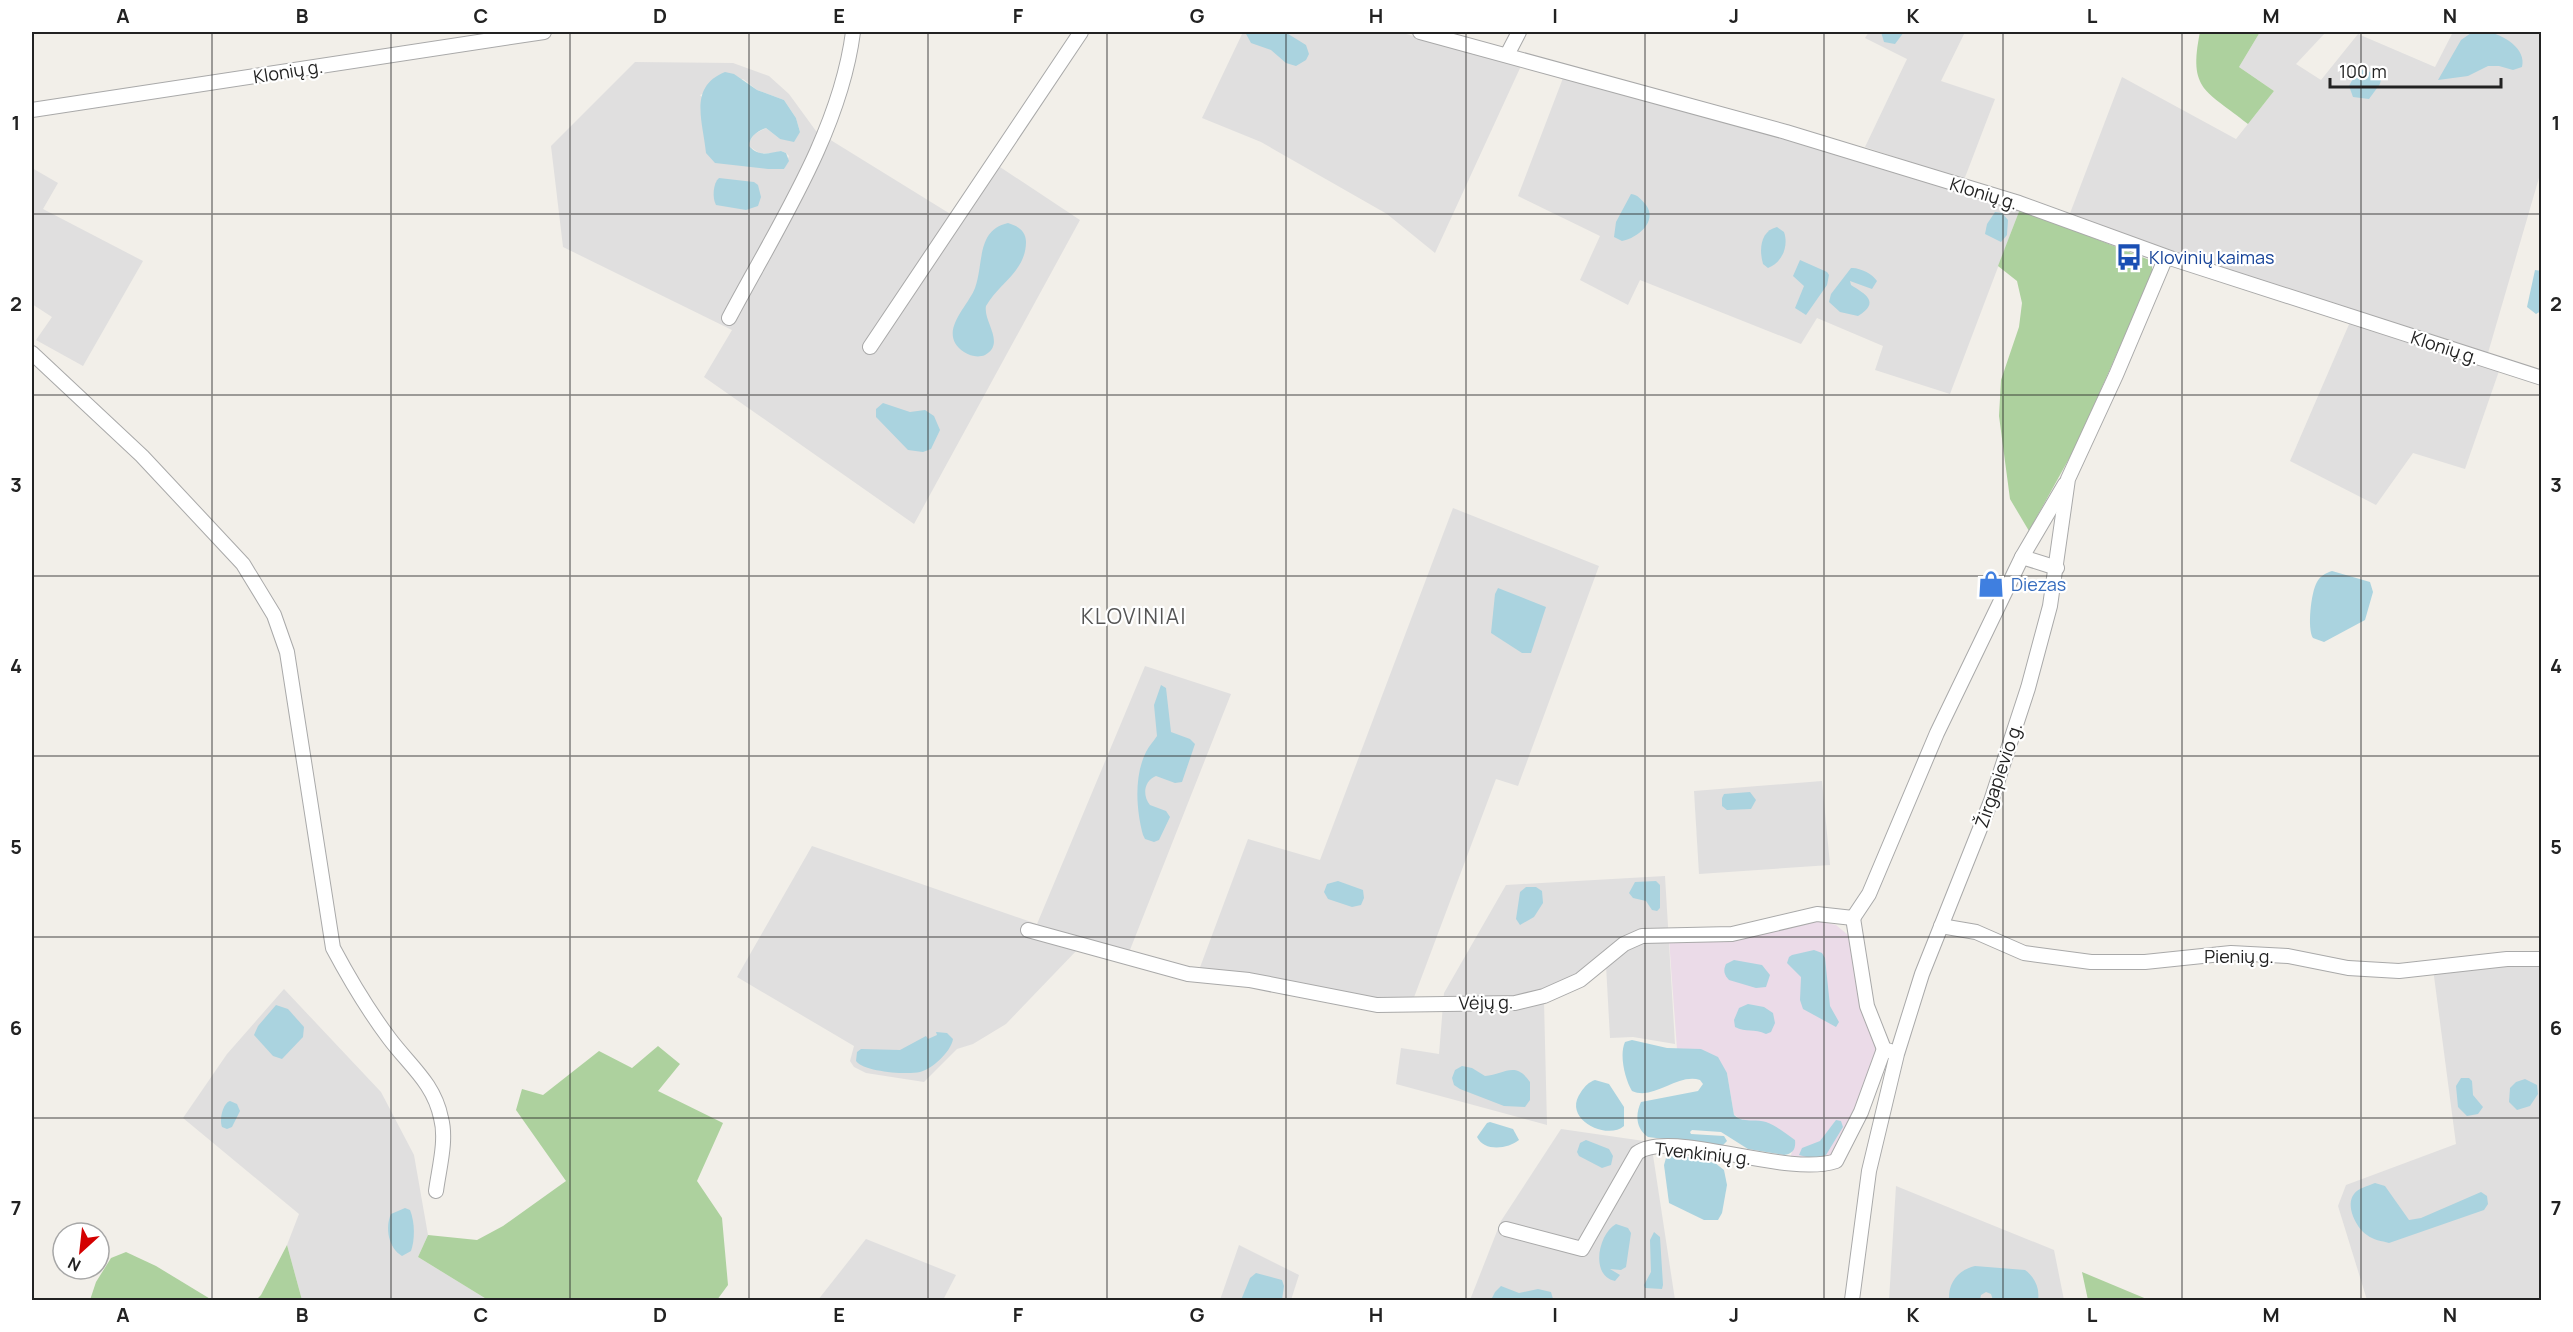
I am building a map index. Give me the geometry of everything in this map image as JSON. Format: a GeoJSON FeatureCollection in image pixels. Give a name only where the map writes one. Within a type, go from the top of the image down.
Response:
{"type":"FeatureCollection","features":[{"type":"Feature","properties":{"kind":"street","name":"Klonių g."},"geometry":{"type":"LineString","coordinates":[[32,110],[544,32]]}},
{"type":"Feature","properties":{"kind":"street"},"geometry":{"type":"LineString","coordinates":[[729,318],[808,169],[835,107],[847,68],[853,32]]}},
{"type":"Feature","properties":{"kind":"street"},"geometry":{"type":"LineString","coordinates":[[870,347],[1081,32]]}},
{"type":"Feature","properties":{"kind":"street","name":"Klonių g."},"geometry":{"type":"LineString","coordinates":[[1420,32],[1786,132],[2019,203],[2166,257],[2541,378]]}},
{"type":"Feature","properties":{"kind":"street"},"geometry":{"type":"LineString","coordinates":[[1507,55],[1519,32]]}},
{"type":"Feature","properties":{"kind":"street","name":"Žirgapievio g."},"geometry":{"type":"LineString","coordinates":[[1852,1300],[1869,1171],[1890,1051],[1991,801],[2028,688],[2050,606],[2068,479],[2116,375],[2166,257]]}},
{"type":"Feature","properties":{"kind":"street"},"geometry":{"type":"LineString","coordinates":[[32,353],[142,456],[243,564],[274,615],[286,652],[333,948],[388,1037],[433,1090],[442,1120],[441,1154],[436,1191]]}},
{"type":"Feature","properties":{"kind":"street"},"geometry":{"type":"LineString","coordinates":[[1890,1051],[1867,1006],[1853,918],[1869,894],[1937,733],[2022,557],[2068,479]]}},
{"type":"Feature","properties":{"kind":"street"},"geometry":{"type":"LineString","coordinates":[[2022,557],[2057,567]]}},
{"type":"Feature","properties":{"kind":"street","name":"Vėjų g."},"geometry":{"type":"LineString","coordinates":[[1029,930],[1188,974],[1249,980],[1377,1005],[1515,1003],[1544,996],[1580,980],[1624,944],[1641,936],[1732,934],[1817,914],[1853,918]]}},
{"type":"Feature","properties":{"kind":"street","name":"Pienių g."},"geometry":{"type":"LineString","coordinates":[[1941,926],[1976,932],[2024,952],[2091,962],[2145,962],[2231,953],[2288,957],[2348,968],[2398,971],[2507,959],[2541,959]]}},
{"type":"Feature","properties":{"kind":"street","name":"Tvenkinių g."},"geometry":{"type":"LineString","coordinates":[[1506,1229],[1581,1249],[1637,1154],[1645,1148],[1663,1146],[1791,1164],[1822,1166],[1836,1161],[1890,1051]]}},
{"type":"Feature","properties":{"kind":"shaded area"},"geometry":{"type":"Polygon","coordinates":[[[1243,32],[1399,32],[1521,66],[1435,253],[1387,214],[1261,142],[1202,118],[1243,32]]]}},
{"type":"Feature","properties":{"kind":"shaded area"},"geometry":{"type":"Polygon","coordinates":[[[1869,32],[1965,32],[1941,81],[1995,99],[1964,180],[1865,147],[1907,59],[1865,38],[1869,32]]]}},
{"type":"Feature","properties":{"kind":"shaded area"},"geometry":{"type":"Polygon","coordinates":[[[2260,32],[2326,32],[2296,64],[2321,80],[2358,34],[2435,67],[2453,32],[2541,32],[2541,171],[2488,353],[2151,245],[2069,216],[2122,77],[2236,139],[2274,91],[2239,67],[2260,32]]]}},
{"type":"Feature","properties":{"kind":"shaded area"},"geometry":{"type":"Polygon","coordinates":[[[635,62],[733,63],[769,76],[789,94],[816,131],[952,215],[988,159],[1080,220],[914,524],[704,377],[732,330],[563,247],[551,146],[635,62]],[[743,79],[700,95],[768,169],[784,169],[789,156],[786,153],[781,151],[759,153],[749,146],[750,141],[754,134],[766,128],[780,139],[800,132],[796,118],[784,100],[757,90],[743,79]]]}},
{"type":"Feature","properties":{"kind":"shaded area"},"geometry":{"type":"Polygon","coordinates":[[[1563,78],[1818,147],[2020,209],[1950,394],[1875,370],[1883,346],[1817,318],[1801,344],[1640,280],[1628,305],[1580,280],[1600,236],[1518,196],[1563,78]]]}},
{"type":"Feature","properties":{"kind":"shaded area"},"geometry":{"type":"Polygon","coordinates":[[[32,168],[58,183],[43,209],[143,261],[83,366],[36,340],[52,317],[32,304],[32,168]]]}},
{"type":"Feature","properties":{"kind":"shaded area"},"geometry":{"type":"Polygon","coordinates":[[[2350,322],[2499,371],[2465,469],[2413,453],[2376,505],[2290,461],[2350,322]]]}},
{"type":"Feature","properties":{"kind":"shaded area"},"geometry":{"type":"Polygon","coordinates":[[[1453,508],[1599,566],[1518,786],[1496,779],[1410,1008],[1196,978],[1248,839],[1320,860],[1453,508]]]}},
{"type":"Feature","properties":{"kind":"shaded area"},"geometry":{"type":"Polygon","coordinates":[[[1145,666],[1231,694],[1126,960],[1078,949],[1006,1024],[973,1044],[957,1049],[924,1082],[866,1073],[854,1067],[850,1061],[854,1046],[737,977],[812,846],[1037,924],[1145,666]]]}},
{"type":"Feature","properties":{"kind":"shaded area"},"geometry":{"type":"Polygon","coordinates":[[[1822,781],[1830,865],[1699,874],[1694,791],[1822,781]]]}},
{"type":"Feature","properties":{"kind":"shaded area"},"geometry":{"type":"Polygon","coordinates":[[[1665,876],[1675,1044],[1633,1037],[1610,1038],[1606,965],[1544,1001],[1547,1125],[1396,1084],[1401,1048],[1439,1054],[1444,993],[1506,885],[1665,876]]]}},
{"type":"Feature","properties":{"kind":"shaded area"},"geometry":{"type":"Polygon","coordinates":[[[1817,921],[1836,925],[1848,935],[1876,1057],[1864,1092],[1838,1146],[1831,1155],[1790,1159],[1795,1140],[1765,1122],[1745,1121],[1734,1115],[1727,1073],[1701,1049],[1677,1049],[1669,939],[1817,921]]]}},
{"type":"Feature","properties":{"kind":"shaded area"},"geometry":{"type":"Polygon","coordinates":[[[2541,955],[2541,1300],[2367,1300],[2338,1206],[2346,1185],[2456,1144],[2432,961],[2541,955]]]}},
{"type":"Feature","properties":{"kind":"shaded area"},"geometry":{"type":"Polygon","coordinates":[[[284,989],[381,1092],[414,1155],[428,1235],[418,1257],[488,1300],[302,1300],[287,1245],[299,1214],[183,1118],[227,1054],[284,989]]]}},
{"type":"Feature","properties":{"kind":"shaded area"},"geometry":{"type":"Polygon","coordinates":[[[1561,1129],[1651,1142],[1675,1300],[1470,1300],[1501,1221],[1561,1129]]]}},
{"type":"Feature","properties":{"kind":"shaded area"},"geometry":{"type":"Polygon","coordinates":[[[1896,1186],[2054,1250],[2064,1300],[1889,1300],[1896,1186]]]}},
{"type":"Feature","properties":{"kind":"shaded area"},"geometry":{"type":"Polygon","coordinates":[[[866,1239],[956,1275],[943,1300],[818,1300],[866,1239]]]}},
{"type":"Feature","properties":{"kind":"shaded area"},"geometry":{"type":"Polygon","coordinates":[[[1239,1245],[1299,1275],[1291,1300],[1220,1300],[1239,1245]]]}},
{"type":"Feature","properties":{"kind":"green space"},"geometry":{"type":"Polygon","coordinates":[[[2200,32],[2260,32],[2239,67],[2274,91],[2248,124],[2211,96],[2199,78],[2197,51],[2200,32]]]}},
{"type":"Feature","properties":{"kind":"green space"},"geometry":{"type":"Polygon","coordinates":[[[2020,209],[2152,261],[2152,274],[2076,446],[2029,531],[2010,499],[1999,416],[2001,380],[2019,327],[2022,303],[2017,281],[1998,266],[2020,209]]]}},
{"type":"Feature","properties":{"kind":"green space"},"geometry":{"type":"Polygon","coordinates":[[[658,1046],[680,1064],[658,1091],[723,1123],[697,1181],[722,1218],[728,1285],[717,1300],[488,1300],[418,1257],[428,1235],[477,1240],[503,1226],[566,1181],[516,1110],[522,1089],[543,1095],[599,1051],[632,1068],[658,1046]]]}},
{"type":"Feature","properties":{"kind":"green space"},"geometry":{"type":"Polygon","coordinates":[[[287,1245],[302,1300],[256,1300],[261,1295],[287,1245]]]}},
{"type":"Feature","properties":{"kind":"green space"},"geometry":{"type":"Polygon","coordinates":[[[126,1252],[156,1266],[212,1300],[90,1300],[97,1281],[111,1281],[111,1258],[126,1252]]]}},
{"type":"Feature","properties":{"kind":"green space"},"geometry":{"type":"Polygon","coordinates":[[[2082,1272],[2149,1300],[2088,1300],[2082,1272]]]}},
{"type":"Feature","properties":{"kind":"water"},"geometry":{"type":"Polygon","coordinates":[[[1245,32],[1285,32],[1306,45],[1309,54],[1306,60],[1296,66],[1286,63],[1271,50],[1251,43],[1245,32]]]}},
{"type":"Feature","properties":{"kind":"water"},"geometry":{"type":"Polygon","coordinates":[[[1881,32],[1904,32],[1895,44],[1884,42],[1881,32]]]}},
{"type":"Feature","properties":{"kind":"water"},"geometry":{"type":"Polygon","coordinates":[[[2487,32],[2512,43],[2521,54],[2522,67],[2513,70],[2488,66],[2468,76],[2438,80],[2461,40],[2471,33],[2487,32]]]}},
{"type":"Feature","properties":{"kind":"water"},"geometry":{"type":"Polygon","coordinates":[[[2365,69],[2381,79],[2380,84],[2369,99],[2353,97],[2349,86],[2356,73],[2365,69]]]}},
{"type":"Feature","properties":{"kind":"water"},"geometry":{"type":"Polygon","coordinates":[[[725,72],[734,74],[757,90],[784,100],[796,118],[800,132],[794,142],[780,139],[766,128],[755,134],[749,146],[760,153],[781,151],[786,153],[789,161],[784,169],[715,163],[706,153],[701,117],[702,96],[706,86],[713,78],[725,72]]]}},
{"type":"Feature","properties":{"kind":"water"},"geometry":{"type":"Polygon","coordinates":[[[719,178],[754,182],[758,185],[761,197],[758,206],[746,210],[716,205],[714,191],[715,183],[719,178]]]}},
{"type":"Feature","properties":{"kind":"water"},"geometry":{"type":"Polygon","coordinates":[[[1631,194],[1638,196],[1646,205],[1650,217],[1640,233],[1622,241],[1614,237],[1616,222],[1631,194]]]}},
{"type":"Feature","properties":{"kind":"water"},"geometry":{"type":"Polygon","coordinates":[[[1995,212],[2002,213],[2008,220],[2007,235],[2001,242],[1985,234],[1987,224],[1995,212]]]}},
{"type":"Feature","properties":{"kind":"water"},"geometry":{"type":"Polygon","coordinates":[[[1008,223],[1023,232],[1026,238],[1025,252],[1017,269],[986,306],[994,345],[985,355],[971,355],[956,345],[953,328],[975,288],[986,240],[998,227],[1008,223]]]}},
{"type":"Feature","properties":{"kind":"water"},"geometry":{"type":"Polygon","coordinates":[[[1777,227],[1784,232],[1785,248],[1781,258],[1768,268],[1763,264],[1762,242],[1767,232],[1777,227]]]}},
{"type":"Feature","properties":{"kind":"water"},"geometry":{"type":"Polygon","coordinates":[[[1800,260],[1829,275],[1827,285],[1806,315],[1795,308],[1804,286],[1793,276],[1800,260]]]}},
{"type":"Feature","properties":{"kind":"water"},"geometry":{"type":"Polygon","coordinates":[[[1851,268],[1866,271],[1877,281],[1872,289],[1850,281],[1851,285],[1865,295],[1870,302],[1869,307],[1858,316],[1840,312],[1829,302],[1831,294],[1851,268]]]}},
{"type":"Feature","properties":{"kind":"water"},"geometry":{"type":"Polygon","coordinates":[[[2535,270],[2542,271],[2541,311],[2536,314],[2527,307],[2535,270]]]}},
{"type":"Feature","properties":{"kind":"water"},"geometry":{"type":"Polygon","coordinates":[[[883,403],[910,412],[925,410],[934,416],[940,430],[931,449],[923,452],[908,450],[876,417],[876,409],[883,403]]]}},
{"type":"Feature","properties":{"kind":"water"},"geometry":{"type":"Polygon","coordinates":[[[2332,571],[2370,582],[2373,592],[2365,620],[2324,642],[2313,638],[2310,627],[2310,610],[2317,582],[2323,575],[2332,571]]]}},
{"type":"Feature","properties":{"kind":"water"},"geometry":{"type":"Polygon","coordinates":[[[1498,588],[1546,607],[1531,653],[1522,653],[1491,633],[1495,594],[1498,588]]]}},
{"type":"Feature","properties":{"kind":"water"},"geometry":{"type":"Polygon","coordinates":[[[1161,685],[1166,688],[1171,732],[1190,739],[1195,744],[1182,782],[1175,783],[1156,776],[1147,785],[1145,793],[1147,801],[1150,805],[1166,811],[1170,817],[1159,840],[1154,842],[1145,839],[1143,835],[1137,793],[1142,761],[1157,736],[1154,705],[1161,685]]]}},
{"type":"Feature","properties":{"kind":"water"},"geometry":{"type":"Polygon","coordinates":[[[1750,792],[1756,800],[1751,809],[1727,810],[1722,806],[1724,794],[1750,792]]]}},
{"type":"Feature","properties":{"kind":"water"},"geometry":{"type":"Polygon","coordinates":[[[1338,881],[1363,890],[1364,898],[1361,905],[1352,907],[1328,899],[1324,892],[1327,884],[1338,881]]]}},
{"type":"Feature","properties":{"kind":"water"},"geometry":{"type":"Polygon","coordinates":[[[1656,881],[1660,885],[1660,908],[1657,911],[1652,910],[1646,901],[1633,898],[1629,893],[1635,882],[1656,881]]]}},
{"type":"Feature","properties":{"kind":"water"},"geometry":{"type":"Polygon","coordinates":[[[1526,887],[1536,887],[1542,891],[1543,903],[1534,917],[1520,925],[1516,919],[1520,892],[1526,887]]]}},
{"type":"Feature","properties":{"kind":"water"},"geometry":{"type":"Polygon","coordinates":[[[1814,950],[1822,953],[1825,958],[1830,1006],[1839,1022],[1836,1027],[1803,1009],[1800,1000],[1801,977],[1787,963],[1792,955],[1814,950]]]}},
{"type":"Feature","properties":{"kind":"water"},"geometry":{"type":"Polygon","coordinates":[[[1734,960],[1762,965],[1770,975],[1766,987],[1756,988],[1729,980],[1724,968],[1726,964],[1734,960]]]}},
{"type":"Feature","properties":{"kind":"water"},"geometry":{"type":"Polygon","coordinates":[[[1748,1004],[1764,1007],[1773,1013],[1775,1023],[1771,1032],[1766,1034],[1735,1027],[1734,1020],[1739,1008],[1748,1004]]]}},
{"type":"Feature","properties":{"kind":"water"},"geometry":{"type":"Polygon","coordinates":[[[276,1005],[288,1009],[304,1027],[303,1037],[282,1059],[273,1056],[254,1035],[258,1026],[276,1005]]]}},
{"type":"Feature","properties":{"kind":"water"},"geometry":{"type":"Polygon","coordinates":[[[936,1032],[947,1033],[953,1039],[952,1044],[940,1059],[920,1072],[896,1073],[876,1070],[856,1061],[857,1052],[861,1049],[900,1050],[926,1036],[928,1039],[937,1035],[936,1032]]]}},
{"type":"Feature","properties":{"kind":"water"},"geometry":{"type":"Polygon","coordinates":[[[1632,1040],[1667,1048],[1701,1049],[1718,1057],[1727,1073],[1734,1115],[1745,1120],[1766,1122],[1778,1128],[1795,1140],[1793,1150],[1790,1154],[1784,1155],[1748,1149],[1721,1132],[1692,1130],[1690,1132],[1691,1134],[1724,1136],[1727,1141],[1722,1146],[1648,1137],[1641,1130],[1638,1121],[1641,1102],[1698,1091],[1703,1084],[1700,1080],[1691,1079],[1649,1093],[1632,1091],[1625,1074],[1623,1047],[1625,1042],[1632,1040]]]}},
{"type":"Feature","properties":{"kind":"water"},"geometry":{"type":"Polygon","coordinates":[[[1462,1066],[1472,1068],[1485,1076],[1509,1070],[1525,1075],[1530,1082],[1530,1100],[1525,1107],[1504,1106],[1460,1089],[1454,1085],[1452,1078],[1455,1070],[1462,1066]]]}},
{"type":"Feature","properties":{"kind":"water"},"geometry":{"type":"Polygon","coordinates":[[[2461,1078],[2469,1078],[2472,1081],[2473,1095],[2483,1107],[2478,1114],[2467,1116],[2458,1107],[2456,1086],[2461,1078]]]}},
{"type":"Feature","properties":{"kind":"water"},"geometry":{"type":"Polygon","coordinates":[[[2525,1079],[2537,1085],[2538,1094],[2530,1106],[2517,1110],[2509,1102],[2510,1088],[2516,1082],[2525,1079]]]}},
{"type":"Feature","properties":{"kind":"water"},"geometry":{"type":"Polygon","coordinates":[[[1595,1080],[1609,1084],[1624,1107],[1624,1126],[1607,1131],[1589,1125],[1581,1119],[1576,1102],[1584,1088],[1595,1080]]]}},
{"type":"Feature","properties":{"kind":"water"},"geometry":{"type":"Polygon","coordinates":[[[230,1101],[237,1104],[240,1111],[232,1127],[227,1129],[222,1127],[221,1116],[225,1105],[230,1101]]]}},
{"type":"Feature","properties":{"kind":"water"},"geometry":{"type":"Polygon","coordinates":[[[1836,1120],[1841,1121],[1843,1127],[1826,1155],[1814,1159],[1799,1155],[1802,1148],[1820,1141],[1836,1120]]]}},
{"type":"Feature","properties":{"kind":"water"},"geometry":{"type":"Polygon","coordinates":[[[1490,1122],[1513,1129],[1519,1140],[1496,1148],[1480,1142],[1477,1137],[1490,1122]]]}},
{"type":"Feature","properties":{"kind":"water"},"geometry":{"type":"Polygon","coordinates":[[[1586,1140],[1609,1149],[1613,1156],[1611,1165],[1602,1168],[1579,1156],[1577,1152],[1580,1143],[1586,1140]]]}},
{"type":"Feature","properties":{"kind":"water"},"geometry":{"type":"Polygon","coordinates":[[[1675,1154],[1715,1163],[1724,1170],[1727,1185],[1722,1213],[1718,1220],[1704,1220],[1669,1203],[1664,1165],[1666,1158],[1675,1154]]]}},
{"type":"Feature","properties":{"kind":"water"},"geometry":{"type":"Polygon","coordinates":[[[2375,1183],[2385,1186],[2409,1220],[2421,1218],[2481,1192],[2487,1196],[2488,1204],[2484,1210],[2389,1243],[2372,1238],[2363,1232],[2351,1210],[2352,1199],[2356,1192],[2375,1183]]]}},
{"type":"Feature","properties":{"kind":"water"},"geometry":{"type":"Polygon","coordinates":[[[405,1208],[410,1210],[412,1215],[414,1236],[411,1251],[402,1256],[391,1243],[388,1225],[391,1214],[405,1208]]]}},
{"type":"Feature","properties":{"kind":"water"},"geometry":{"type":"Polygon","coordinates":[[[1616,1224],[1628,1228],[1631,1233],[1626,1267],[1621,1270],[1610,1269],[1620,1275],[1615,1281],[1607,1278],[1602,1271],[1599,1254],[1605,1236],[1616,1224]]]}},
{"type":"Feature","properties":{"kind":"water"},"geometry":{"type":"Polygon","coordinates":[[[1654,1232],[1660,1237],[1662,1289],[1645,1288],[1644,1285],[1651,1272],[1650,1240],[1654,1232]]]}},
{"type":"Feature","properties":{"kind":"water"},"geometry":{"type":"Polygon","coordinates":[[[1975,1266],[2025,1270],[2036,1284],[2038,1300],[1993,1300],[1991,1294],[1986,1292],[1981,1295],[1980,1300],[1949,1300],[1950,1288],[1955,1278],[1975,1266]]]}},
{"type":"Feature","properties":{"kind":"water"},"geometry":{"type":"Polygon","coordinates":[[[1256,1273],[1282,1280],[1284,1286],[1282,1300],[1241,1300],[1250,1278],[1256,1273]]]}},
{"type":"Feature","properties":{"kind":"water"},"geometry":{"type":"Polygon","coordinates":[[[1501,1286],[1519,1293],[1538,1289],[1551,1292],[1553,1299],[1491,1300],[1501,1286]]]}},
{"type":"Feature","properties":{"kind":"place","name":"Klovinių kaimas"},"geometry":{"type":"Point","coordinates":[2129,257]}},
{"type":"Feature","properties":{"kind":"place","name":"Diezas"},"geometry":{"type":"Point","coordinates":[1991,584]}},
{"type":"Feature","properties":{"kind":"district","name":"KLOVINIAI"},"geometry":{"type":"Point","coordinates":[1134,616]}}]}
